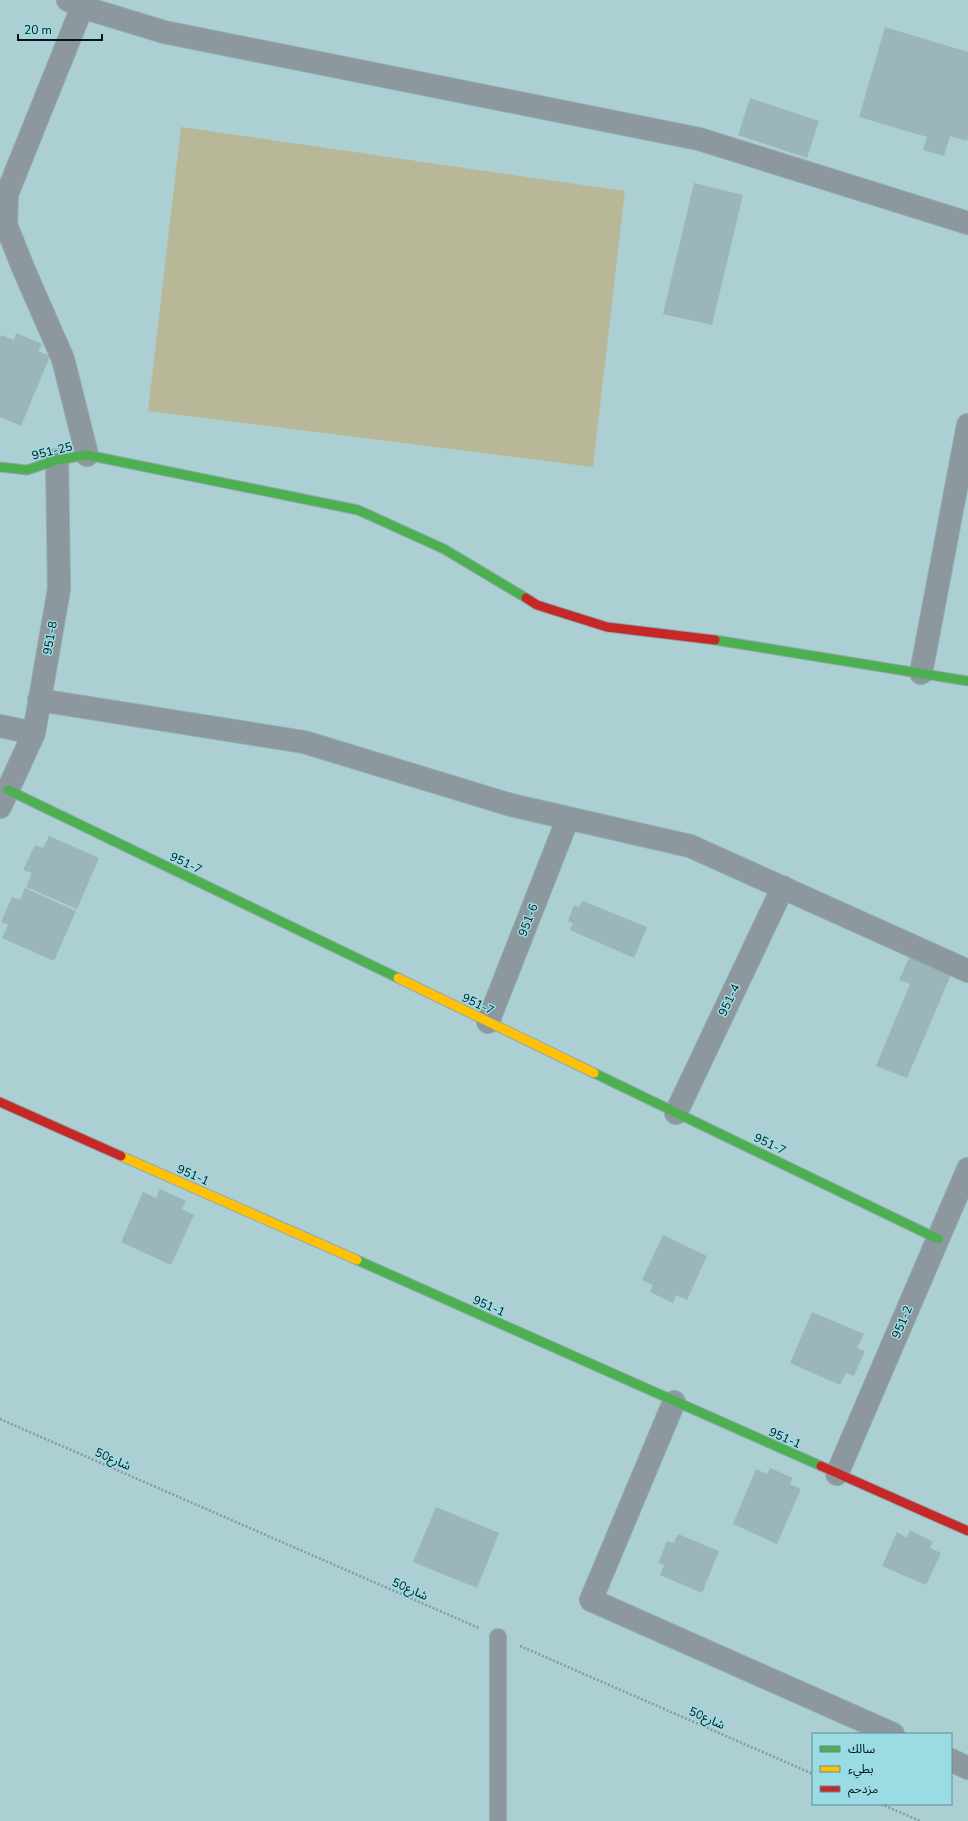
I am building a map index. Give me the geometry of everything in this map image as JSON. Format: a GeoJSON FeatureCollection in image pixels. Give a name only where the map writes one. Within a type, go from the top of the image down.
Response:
{"type":"FeatureCollection","features":[{"type":"Feature","properties":{"kind":"street"},"geometry":{"type":"LineString","coordinates":[[968,223],[699,139],[164,32],[78,2],[3,202],[6,225],[63,359],[87,455],[358,510],[444,549],[537,605],[607,627],[711,639],[968,681]]}},
{"type":"Feature","properties":{"kind":"street"},"geometry":{"type":"LineString","coordinates":[[920,673],[968,425]]}},
{"type":"Feature","properties":{"kind":"street","name":"951-25"},"geometry":{"type":"LineString","coordinates":[[0,467],[27,470],[57,460],[87,455]]}},
{"type":"Feature","properties":{"kind":"street","name":"951-8"},"geometry":{"type":"LineString","coordinates":[[4,799],[34,733],[59,589],[57,460]]}},
{"type":"Feature","properties":{"kind":"street"},"geometry":{"type":"LineString","coordinates":[[39,700],[304,742],[511,805],[690,846],[968,971]]}},
{"type":"Feature","properties":{"kind":"street"},"geometry":{"type":"LineString","coordinates":[[0,726],[34,733]]}},
{"type":"Feature","properties":{"kind":"street","name":"951-7"},"geometry":{"type":"LineString","coordinates":[[4,799],[488,1022],[938,1239]]}},
{"type":"Feature","properties":{"kind":"street","name":"951-6"},"geometry":{"type":"LineString","coordinates":[[488,1022],[568,818]]}},
{"type":"Feature","properties":{"kind":"street","name":"951-4"},"geometry":{"type":"LineString","coordinates":[[676,1113],[782,888]]}},
{"type":"Feature","properties":{"kind":"street","name":"951-1"},"geometry":{"type":"LineString","coordinates":[[0,1102],[968,1531]]}},
{"type":"Feature","properties":{"kind":"street","name":"951-2"},"geometry":{"type":"LineString","coordinates":[[837,1474],[968,1169]]}},
{"type":"Feature","properties":{"kind":"street"},"geometry":{"type":"LineString","coordinates":[[674,1402],[591,1600],[890,1733]]}},
{"type":"Feature","properties":{"kind":"street"},"geometry":{"type":"LineString","coordinates":[[952,1760],[968,1768]]}},
{"type":"Feature","properties":{"kind":"lane"},"geometry":{"type":"LineString","coordinates":[[498,1637],[498,1821]]}},
{"type":"Feature","properties":{"kind":"path","name":"شارع50"},"geometry":{"type":"LineString","coordinates":[[0,1419],[812,1774]]}},
{"type":"Feature","properties":{"kind":"path"},"geometry":{"type":"LineString","coordinates":[[883,1805],[920,1821]]}},
{"type":"Feature","properties":{"kind":"green space"},"geometry":{"type":"Polygon","coordinates":[[[181,127],[625,191],[593,467],[148,411],[181,127]]]}},
{"type":"Feature","properties":{"kind":"building"},"geometry":{"type":"Polygon","coordinates":[[[885,27],[968,52],[967,141],[950,136],[944,156],[923,150],[927,137],[859,117],[885,27]]]}},
{"type":"Feature","properties":{"kind":"building"},"geometry":{"type":"Polygon","coordinates":[[[750,98],[819,121],[807,158],[738,135],[750,98]]]}},
{"type":"Feature","properties":{"kind":"building"},"geometry":{"type":"Polygon","coordinates":[[[694,183],[743,195],[712,325],[663,314],[694,183]]]}},
{"type":"Feature","properties":{"kind":"building"},"geometry":{"type":"Polygon","coordinates":[[[16,333],[42,344],[38,351],[50,356],[21,426],[0,417],[0,338],[1,335],[14,340],[16,333]]]}},
{"type":"Feature","properties":{"kind":"building"},"geometry":{"type":"Polygon","coordinates":[[[49,836],[99,858],[77,909],[26,887],[32,873],[23,870],[35,845],[43,848],[49,836]]]}},
{"type":"Feature","properties":{"kind":"building"},"geometry":{"type":"Polygon","coordinates":[[[25,888],[76,911],[54,961],[2,938],[8,925],[1,922],[12,897],[20,900],[25,888]]]}},
{"type":"Feature","properties":{"kind":"building"},"geometry":{"type":"Polygon","coordinates":[[[583,901],[647,927],[634,958],[570,930],[573,923],[568,921],[574,905],[579,907],[583,901]]]}},
{"type":"Feature","properties":{"kind":"building"},"geometry":{"type":"Polygon","coordinates":[[[911,953],[953,970],[907,1078],[876,1066],[910,984],[899,980],[911,953]]]}},
{"type":"Feature","properties":{"kind":"building"},"geometry":{"type":"Polygon","coordinates":[[[160,1189],[186,1201],[182,1209],[194,1215],[171,1265],[121,1242],[143,1192],[156,1198],[160,1189]]]}},
{"type":"Feature","properties":{"kind":"building"},"geometry":{"type":"Polygon","coordinates":[[[663,1235],[707,1256],[687,1300],[676,1295],[673,1303],[650,1292],[653,1285],[642,1280],[663,1235]]]}},
{"type":"Feature","properties":{"kind":"building"},"geometry":{"type":"Polygon","coordinates":[[[812,1312],[864,1334],[857,1348],[865,1351],[854,1376],[846,1373],[840,1385],[790,1363],[812,1312]]]}},
{"type":"Feature","properties":{"kind":"building"},"geometry":{"type":"Polygon","coordinates":[[[770,1468],[793,1478],[790,1484],[801,1489],[777,1544],[733,1524],[756,1469],[767,1474],[770,1468]]]}},
{"type":"Feature","properties":{"kind":"building"},"geometry":{"type":"Polygon","coordinates":[[[436,1507],[499,1533],[477,1588],[413,1562],[436,1507]]]}},
{"type":"Feature","properties":{"kind":"building"},"geometry":{"type":"Polygon","coordinates":[[[910,1530],[933,1542],[930,1548],[941,1553],[926,1585],[882,1566],[897,1532],[907,1538],[910,1530]]]}},
{"type":"Feature","properties":{"kind":"building"},"geometry":{"type":"Polygon","coordinates":[[[678,1534],[719,1551],[702,1593],[660,1575],[664,1565],[658,1563],[667,1541],[674,1543],[678,1534]]]}},
{"type":"Feature","properties":{"kind":"traffic: fast"},"geometry":{"type":"LineString","coordinates":[[0,467],[27,470],[57,460],[87,455],[358,510],[444,549],[526,598]]}},
{"type":"Feature","properties":{"kind":"traffic: fast"},"geometry":{"type":"LineString","coordinates":[[715,640],[968,681]]}},
{"type":"Feature","properties":{"kind":"traffic: fast"},"geometry":{"type":"LineString","coordinates":[[8,790],[398,978]]}},
{"type":"Feature","properties":{"kind":"traffic: fast"},"geometry":{"type":"LineString","coordinates":[[594,1073],[938,1239]]}},
{"type":"Feature","properties":{"kind":"traffic: fast"},"geometry":{"type":"LineString","coordinates":[[357,1260],[821,1466]]}},
{"type":"Feature","properties":{"kind":"traffic: slow"},"geometry":{"type":"LineString","coordinates":[[398,978],[594,1073]]}},
{"type":"Feature","properties":{"kind":"traffic: slow"},"geometry":{"type":"LineString","coordinates":[[121,1156],[357,1260]]}},
{"type":"Feature","properties":{"kind":"traffic: jam"},"geometry":{"type":"LineString","coordinates":[[526,598],[537,605],[607,627],[715,640]]}},
{"type":"Feature","properties":{"kind":"traffic: jam"},"geometry":{"type":"LineString","coordinates":[[0,1102],[121,1156]]}},
{"type":"Feature","properties":{"kind":"traffic: jam"},"geometry":{"type":"LineString","coordinates":[[821,1466],[968,1531]]}}]}
